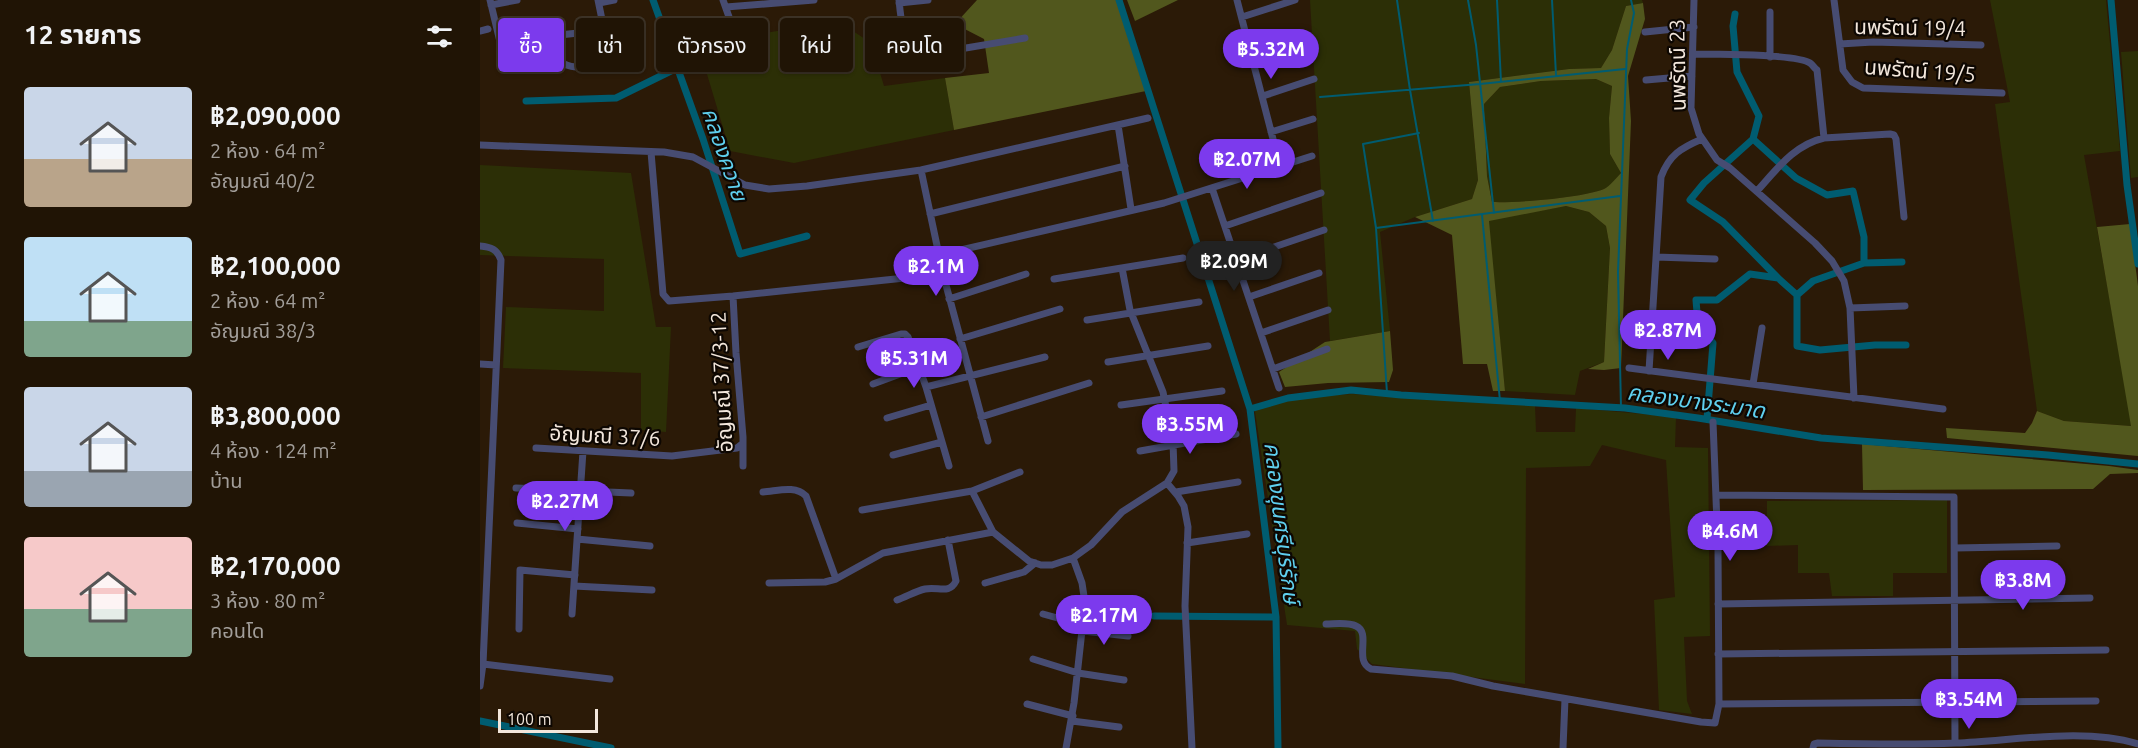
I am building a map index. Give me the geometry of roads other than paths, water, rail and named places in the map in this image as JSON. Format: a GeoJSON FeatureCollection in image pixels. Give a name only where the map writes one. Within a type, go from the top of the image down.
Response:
{"type":"FeatureCollection","features":[{"type":"Feature","properties":{"kind":"street"},"geometry":{"type":"LineString","coordinates":[[498,33],[491,3],[517,0]]}},
{"type":"Feature","properties":{"kind":"street"},"geometry":{"type":"LineString","coordinates":[[602,18],[599,2],[614,0]]}},
{"type":"Feature","properties":{"kind":"street"},"geometry":{"type":"LineString","coordinates":[[730,18],[725,3],[814,0]]}},
{"type":"Feature","properties":{"kind":"street"},"geometry":{"type":"LineString","coordinates":[[928,0],[899,1],[907,43],[915,52],[930,54],[1025,38]]}},
{"type":"Feature","properties":{"kind":"street"},"geometry":{"type":"LineString","coordinates":[[1238,0],[1280,166]]}},
{"type":"Feature","properties":{"kind":"street"},"geometry":{"type":"LineString","coordinates":[[1242,17],[1295,0]]}},
{"type":"Feature","properties":{"kind":"street","name":"นพรัตน์ 23"},"geometry":{"type":"LineString","coordinates":[[1694,0],[1691,108],[1702,139],[1717,160],[1757,191]]}},
{"type":"Feature","properties":{"kind":"street"},"geometry":{"type":"LineString","coordinates":[[1834,0],[1840,44]]}},
{"type":"Feature","properties":{"kind":"street"},"geometry":{"type":"LineString","coordinates":[[1770,12],[1770,57]]}},
{"type":"Feature","properties":{"kind":"street"},"geometry":{"type":"LineString","coordinates":[[1645,33],[1694,27]]}},
{"type":"Feature","properties":{"kind":"street"},"geometry":{"type":"LineString","coordinates":[[480,31],[488,29]]}},
{"type":"Feature","properties":{"kind":"street"},"geometry":{"type":"LineString","coordinates":[[1251,55],[1307,36]]}},
{"type":"Feature","properties":{"kind":"street","name":"นพรัตน์ 19/4"},"geometry":{"type":"LineString","coordinates":[[1840,44],[1873,42],[1981,45]]}},
{"type":"Feature","properties":{"kind":"street","name":"นพรัตน์ 19/5"},"geometry":{"type":"LineString","coordinates":[[1840,44],[1844,70],[1852,82],[1863,88],[2002,93]]}},
{"type":"Feature","properties":{"kind":"street"},"geometry":{"type":"LineString","coordinates":[[1693,54],[1799,59],[1810,63],[1816,70],[1824,138]]}},
{"type":"Feature","properties":{"kind":"street"},"geometry":{"type":"LineString","coordinates":[[1646,80],[1692,76]]}},
{"type":"Feature","properties":{"kind":"street"},"geometry":{"type":"LineString","coordinates":[[1263,96],[1314,79]]}},
{"type":"Feature","properties":{"kind":"street"},"geometry":{"type":"LineString","coordinates":[[480,145],[678,154],[702,160],[745,185],[769,189],[921,170],[1148,118]]}},
{"type":"Feature","properties":{"kind":"street"},"geometry":{"type":"LineString","coordinates":[[1272,132],[1313,119]]}},
{"type":"Feature","properties":{"kind":"street"},"geometry":{"type":"LineString","coordinates":[[1119,125],[1131,209]]}},
{"type":"Feature","properties":{"kind":"street"},"geometry":{"type":"LineString","coordinates":[[1854,398],[1850,308],[1844,281],[1832,261],[1815,243],[1757,191],[1789,156],[1805,145],[1824,138],[1894,135],[1904,217]]}},
{"type":"Feature","properties":{"kind":"street"},"geometry":{"type":"LineString","coordinates":[[1649,371],[1661,177],[1665,165],[1674,153],[1702,139]]}},
{"type":"Feature","properties":{"kind":"street"},"geometry":{"type":"LineString","coordinates":[[651,152],[665,298],[674,301],[734,296],[943,274]]}},
{"type":"Feature","properties":{"kind":"street"},"geometry":{"type":"LineString","coordinates":[[939,255],[1164,203],[1311,156]]}},
{"type":"Feature","properties":{"kind":"street"},"geometry":{"type":"LineString","coordinates":[[930,214],[1125,166]]}},
{"type":"Feature","properties":{"kind":"street"},"geometry":{"type":"LineString","coordinates":[[921,170],[949,299],[988,441]]}},
{"type":"Feature","properties":{"kind":"street"},"geometry":{"type":"LineString","coordinates":[[1209,189],[1225,226],[1250,297],[1279,388]]}},
{"type":"Feature","properties":{"kind":"street"},"geometry":{"type":"LineString","coordinates":[[1225,226],[1321,193]]}},
{"type":"Feature","properties":{"kind":"street"},"geometry":{"type":"LineString","coordinates":[[1236,260],[1324,230]]}},
{"type":"Feature","properties":{"kind":"street"},"geometry":{"type":"LineString","coordinates":[[480,246],[493,248],[501,260],[483,664],[480,686]]}},
{"type":"Feature","properties":{"kind":"street"},"geometry":{"type":"LineString","coordinates":[[1656,257],[1715,259]]}},
{"type":"Feature","properties":{"kind":"street"},"geometry":{"type":"LineString","coordinates":[[1054,279],[1183,258]]}},
{"type":"Feature","properties":{"kind":"street"},"geometry":{"type":"LineString","coordinates":[[972,491],[993,532],[1029,561],[1035,564],[1052,565],[1073,558],[1091,545],[1122,512],[1167,483],[1174,471],[1173,445],[1164,399],[1132,313],[1122,268]]}},
{"type":"Feature","properties":{"kind":"street"},"geometry":{"type":"LineString","coordinates":[[1250,297],[1319,273]]}},
{"type":"Feature","properties":{"kind":"street"},"geometry":{"type":"LineString","coordinates":[[949,299],[1026,274]]}},
{"type":"Feature","properties":{"kind":"street","name":"อัญมณี 37/3-12"},"geometry":{"type":"LineString","coordinates":[[734,296],[743,466]]}},
{"type":"Feature","properties":{"kind":"street"},"geometry":{"type":"LineString","coordinates":[[1087,320],[1199,302]]}},
{"type":"Feature","properties":{"kind":"street"},"geometry":{"type":"LineString","coordinates":[[1850,308],[1905,306]]}},
{"type":"Feature","properties":{"kind":"street"},"geometry":{"type":"LineString","coordinates":[[960,339],[1060,309]]}},
{"type":"Feature","properties":{"kind":"street"},"geometry":{"type":"LineString","coordinates":[[1261,333],[1328,310]]}},
{"type":"Feature","properties":{"kind":"street"},"geometry":{"type":"LineString","coordinates":[[1753,384],[1762,328]]}},
{"type":"Feature","properties":{"kind":"street"},"geometry":{"type":"LineString","coordinates":[[858,347],[905,334],[908,337],[926,387],[949,466]]}},
{"type":"Feature","properties":{"kind":"street"},"geometry":{"type":"LineString","coordinates":[[1108,362],[1208,346]]}},
{"type":"Feature","properties":{"kind":"street"},"geometry":{"type":"LineString","coordinates":[[1273,369],[1327,349]]}},
{"type":"Feature","properties":{"kind":"street"},"geometry":{"type":"LineString","coordinates":[[926,387],[1046,357]]}},
{"type":"Feature","properties":{"kind":"street"},"geometry":{"type":"LineString","coordinates":[[480,364],[496,365]]}},
{"type":"Feature","properties":{"kind":"street"},"geometry":{"type":"LineString","coordinates":[[873,384],[919,367]]}},
{"type":"Feature","properties":{"kind":"street"},"geometry":{"type":"LineString","coordinates":[[1629,368],[1942,409]]}},
{"type":"Feature","properties":{"kind":"street"},"geometry":{"type":"LineString","coordinates":[[981,417],[1089,383]]}},
{"type":"Feature","properties":{"kind":"street"},"geometry":{"type":"LineString","coordinates":[[1121,405],[1222,391]]}},
{"type":"Feature","properties":{"kind":"street"},"geometry":{"type":"LineString","coordinates":[[887,418],[931,405]]}},
{"type":"Feature","properties":{"kind":"street"},"geometry":{"type":"LineString","coordinates":[[1326,624],[1354,625],[1360,628],[1363,661],[1365,666],[1371,669],[1452,676],[1565,699],[1714,723],[1719,704],[1713,422]]}},
{"type":"Feature","properties":{"kind":"street"},"geometry":{"type":"LineString","coordinates":[[1140,451],[1236,434]]}},
{"type":"Feature","properties":{"kind":"street"},"geometry":{"type":"LineString","coordinates":[[893,455],[942,442]]}},
{"type":"Feature","properties":{"kind":"street","name":"อัญมณี 37/6"},"geometry":{"type":"LineString","coordinates":[[536,448],[672,456],[737,448],[742,444]]}},
{"type":"Feature","properties":{"kind":"street"},"geometry":{"type":"LineString","coordinates":[[572,614],[583,451]]}},
{"type":"Feature","properties":{"kind":"street"},"geometry":{"type":"LineString","coordinates":[[862,510],[972,491],[1020,472]]}},
{"type":"Feature","properties":{"kind":"street"},"geometry":{"type":"LineString","coordinates":[[1176,492],[1238,482]]}},
{"type":"Feature","properties":{"kind":"street"},"geometry":{"type":"LineString","coordinates":[[1167,483],[1176,492],[1184,506],[1188,527],[1185,606],[1192,748]]}},
{"type":"Feature","properties":{"kind":"street"},"geometry":{"type":"LineString","coordinates":[[516,488],[631,493]]}},
{"type":"Feature","properties":{"kind":"street"},"geometry":{"type":"LineString","coordinates":[[763,492],[793,489],[800,490],[806,496],[836,579]]}},
{"type":"Feature","properties":{"kind":"street"},"geometry":{"type":"LineString","coordinates":[[1716,495],[1954,497],[1955,743]]}},
{"type":"Feature","properties":{"kind":"street"},"geometry":{"type":"LineString","coordinates":[[517,523],[578,530]]}},
{"type":"Feature","properties":{"kind":"street"},"geometry":{"type":"LineString","coordinates":[[769,583],[825,582],[836,579],[883,553],[993,532]]}},
{"type":"Feature","properties":{"kind":"street"},"geometry":{"type":"LineString","coordinates":[[1187,543],[1247,534]]}},
{"type":"Feature","properties":{"kind":"street"},"geometry":{"type":"LineString","coordinates":[[577,539],[650,546]]}},
{"type":"Feature","properties":{"kind":"street"},"geometry":{"type":"LineString","coordinates":[[897,600],[927,589],[953,587],[956,581],[948,540]]}},
{"type":"Feature","properties":{"kind":"street"},"geometry":{"type":"LineString","coordinates":[[1954,548],[2057,546]]}},
{"type":"Feature","properties":{"kind":"street"},"geometry":{"type":"LineString","coordinates":[[1066,748],[1078,673],[1085,603],[1082,583],[1073,558]]}},
{"type":"Feature","properties":{"kind":"street"},"geometry":{"type":"LineString","coordinates":[[985,583],[1024,572],[1035,564]]}},
{"type":"Feature","properties":{"kind":"street"},"geometry":{"type":"LineString","coordinates":[[519,630],[520,570],[575,575]]}},
{"type":"Feature","properties":{"kind":"street"},"geometry":{"type":"LineString","coordinates":[[574,586],[652,590]]}},
{"type":"Feature","properties":{"kind":"street"},"geometry":{"type":"LineString","coordinates":[[1718,604],[2090,598]]}},
{"type":"Feature","properties":{"kind":"street"},"geometry":{"type":"LineString","coordinates":[[1043,614],[1083,628],[1128,636]]}},
{"type":"Feature","properties":{"kind":"street"},"geometry":{"type":"LineString","coordinates":[[1718,654],[2106,650]]}},
{"type":"Feature","properties":{"kind":"street"},"geometry":{"type":"LineString","coordinates":[[1033,659],[1078,673],[1124,680]]}},
{"type":"Feature","properties":{"kind":"street"},"geometry":{"type":"LineString","coordinates":[[483,664],[610,679]]}},
{"type":"Feature","properties":{"kind":"street"},"geometry":{"type":"LineString","coordinates":[[1563,748],[1565,699]]}},
{"type":"Feature","properties":{"kind":"street"},"geometry":{"type":"LineString","coordinates":[[1719,704],[2096,701]]}},
{"type":"Feature","properties":{"kind":"street"},"geometry":{"type":"LineString","coordinates":[[1027,704],[1072,718],[1119,727]]}},
{"type":"Feature","properties":{"kind":"street"},"geometry":{"type":"LineString","coordinates":[[1813,748],[1814,744],[1818,743],[1872,746],[2079,736],[2109,737],[2138,744]]}},
{"type":"Feature","properties":{"kind":"waterway","name":"คลองควาย"},"geometry":{"type":"LineString","coordinates":[[653,0],[703,139],[740,254],[807,236]]}},
{"type":"Feature","properties":{"kind":"waterway","name":"คลองขุนศรีบุรีรักษ์"},"geometry":{"type":"LineString","coordinates":[[1119,0],[1250,409],[1276,617],[1278,748]]}},
{"type":"Feature","properties":{"kind":"waterway"},"geometry":{"type":"LineString","coordinates":[[1397,0],[1433,221]]}},
{"type":"Feature","properties":{"kind":"waterway"},"geometry":{"type":"LineString","coordinates":[[1468,0],[1476,45],[1494,213]]}},
{"type":"Feature","properties":{"kind":"waterway"},"geometry":{"type":"LineString","coordinates":[[1497,0],[1501,82]]}},
{"type":"Feature","properties":{"kind":"waterway"},"geometry":{"type":"LineString","coordinates":[[1552,0],[1556,75]]}},
{"type":"Feature","properties":{"kind":"waterway"},"geometry":{"type":"LineString","coordinates":[[1621,408],[1618,272],[1627,49],[1634,13],[1631,0]]}},
{"type":"Feature","properties":{"kind":"waterway"},"geometry":{"type":"LineString","coordinates":[[2111,0],[2127,185],[2138,264]]}},
{"type":"Feature","properties":{"kind":"waterway"},"geometry":{"type":"LineString","coordinates":[[1735,14],[1733,26],[1737,72],[1759,116],[1753,139],[1704,183],[1690,200],[1723,222],[1778,278]]}},
{"type":"Feature","properties":{"kind":"waterway"},"geometry":{"type":"LineString","coordinates":[[1320,97],[1625,69]]}},
{"type":"Feature","properties":{"kind":"waterway"},"geometry":{"type":"LineString","coordinates":[[526,101],[616,98],[669,72]]}},
{"type":"Feature","properties":{"kind":"waterway"},"geometry":{"type":"LineString","coordinates":[[1387,393],[1376,228],[1363,144],[1419,133]]}},
{"type":"Feature","properties":{"kind":"waterway"},"geometry":{"type":"LineString","coordinates":[[1753,139],[1796,178],[1827,195],[1853,191],[1864,237],[1864,263],[1902,262]]}},
{"type":"Feature","properties":{"kind":"waterway"},"geometry":{"type":"LineString","coordinates":[[1376,228],[1620,196]]}},
{"type":"Feature","properties":{"kind":"waterway"},"geometry":{"type":"LineString","coordinates":[[1482,215],[1500,401]]}},
{"type":"Feature","properties":{"kind":"waterway"},"geometry":{"type":"LineString","coordinates":[[1797,295],[1813,281],[1864,263]]}},
{"type":"Feature","properties":{"kind":"waterway"},"geometry":{"type":"LineString","coordinates":[[1707,419],[1713,343],[1698,325],[1696,300],[1717,300],[1750,274],[1778,278],[1797,295],[1797,346],[1820,350],[1906,345]]}},
{"type":"Feature","properties":{"kind":"waterway","name":"คลองบางระมาด"},"geometry":{"type":"LineString","coordinates":[[1250,409],[1288,398],[1351,390],[1625,408],[1821,438],[2138,464]]}},
{"type":"Feature","properties":{"kind":"waterway"},"geometry":{"type":"LineString","coordinates":[[1154,616],[1276,617]]}},
{"type":"Feature","properties":{"kind":"waterway"},"geometry":{"type":"LineString","coordinates":[[480,721],[611,748]]}}]}
